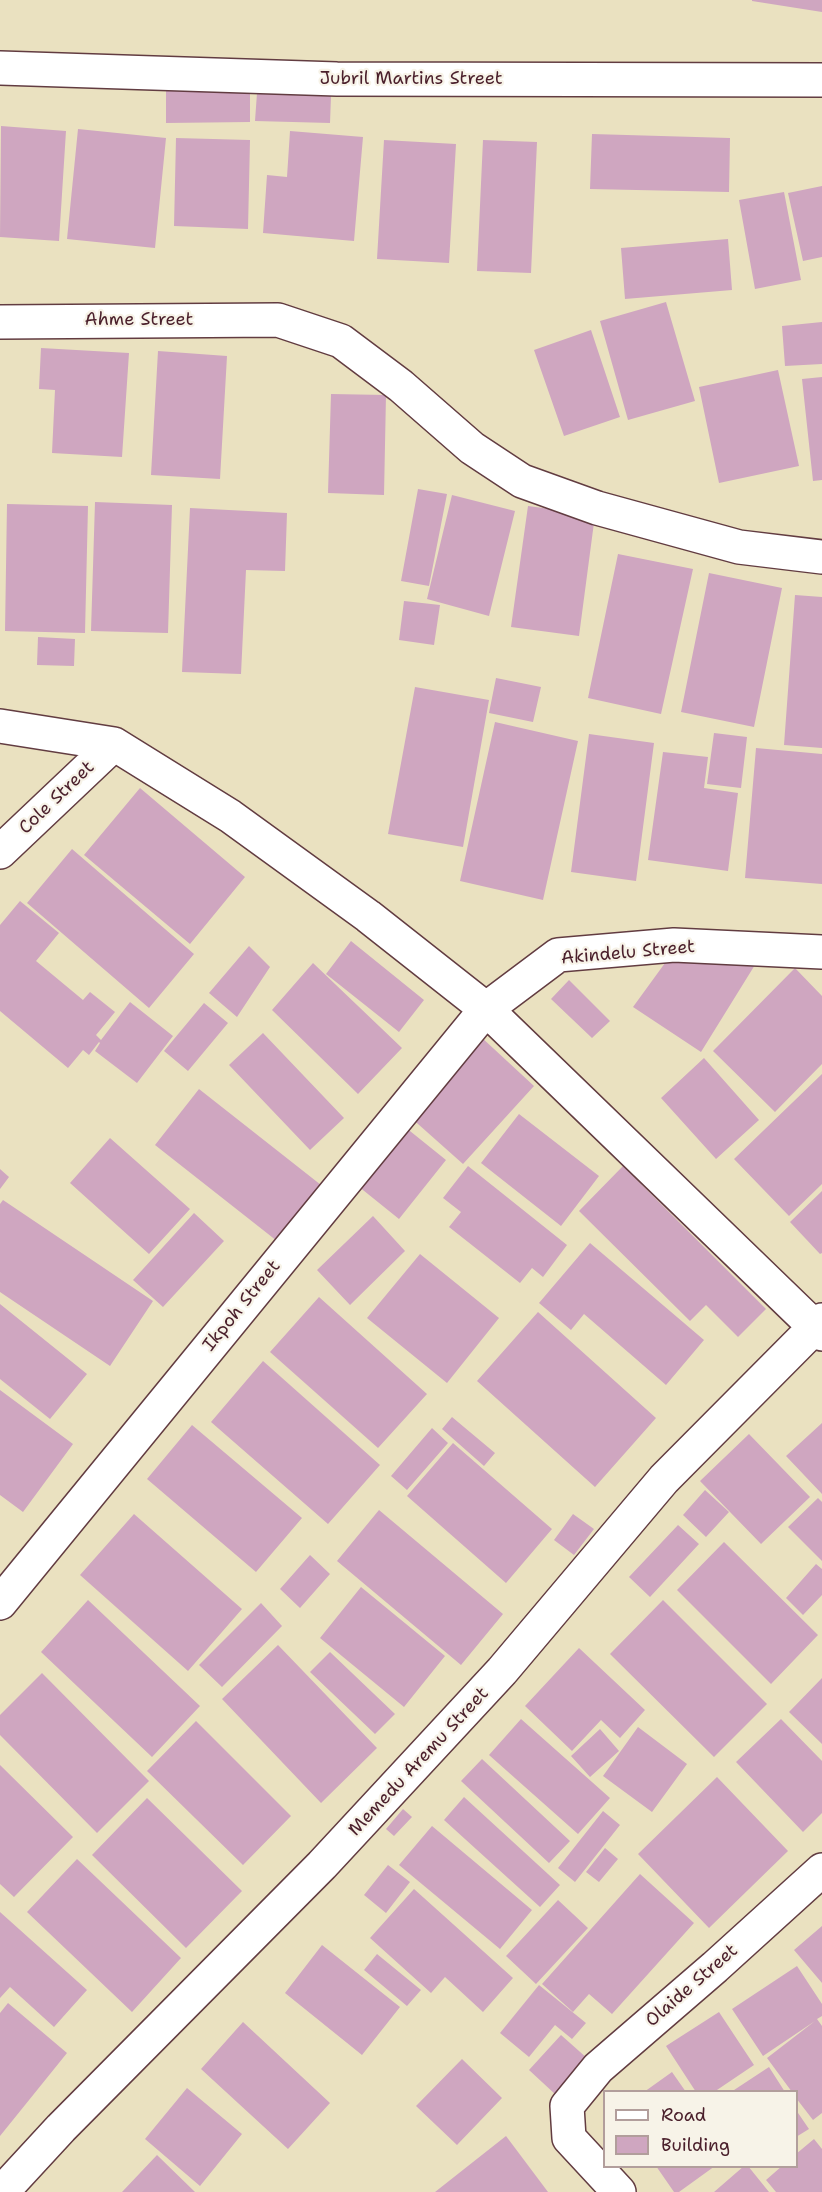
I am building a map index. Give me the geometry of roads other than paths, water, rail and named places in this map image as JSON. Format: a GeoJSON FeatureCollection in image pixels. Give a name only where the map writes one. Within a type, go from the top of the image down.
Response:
{"type":"FeatureCollection","features":[{"type":"Feature","properties":{"kind":"street","name":"Jubril Martins Street"},"geometry":{"type":"LineString","coordinates":[[0,68],[337,79],[822,80]]}},
{"type":"Feature","properties":{"kind":"street","name":"Ahme Street"},"geometry":{"type":"LineString","coordinates":[[0,322],[278,320],[340,341],[401,386],[472,448],[522,480],[597,508],[739,548],[822,557]]}},
{"type":"Feature","properties":{"kind":"street"},"geometry":{"type":"LineString","coordinates":[[0,726],[114,744],[230,816],[368,916],[486,1009],[820,1327]]}},
{"type":"Feature","properties":{"kind":"street","name":"Cole Street"},"geometry":{"type":"LineString","coordinates":[[0,852],[114,744]]}},
{"type":"Feature","properties":{"kind":"street","name":"Akindelu Street"},"geometry":{"type":"LineString","coordinates":[[486,1009],[558,955],[674,945],[822,952]]}},
{"type":"Feature","properties":{"kind":"street","name":"Ikpoh Street"},"geometry":{"type":"LineString","coordinates":[[0,1603],[486,1009]]}},
{"type":"Feature","properties":{"kind":"street","name":"Memedu Aremu Street"},"geometry":{"type":"LineString","coordinates":[[2,2192],[61,2128],[322,1865],[502,1671],[664,1479],[820,1327]]}},
{"type":"Feature","properties":{"kind":"street","name":"Olaide Street"},"geometry":{"type":"LineString","coordinates":[[619,2192],[568,2138],[567,2106],[598,2068],[715,1967],[822,1870]]}}]}
